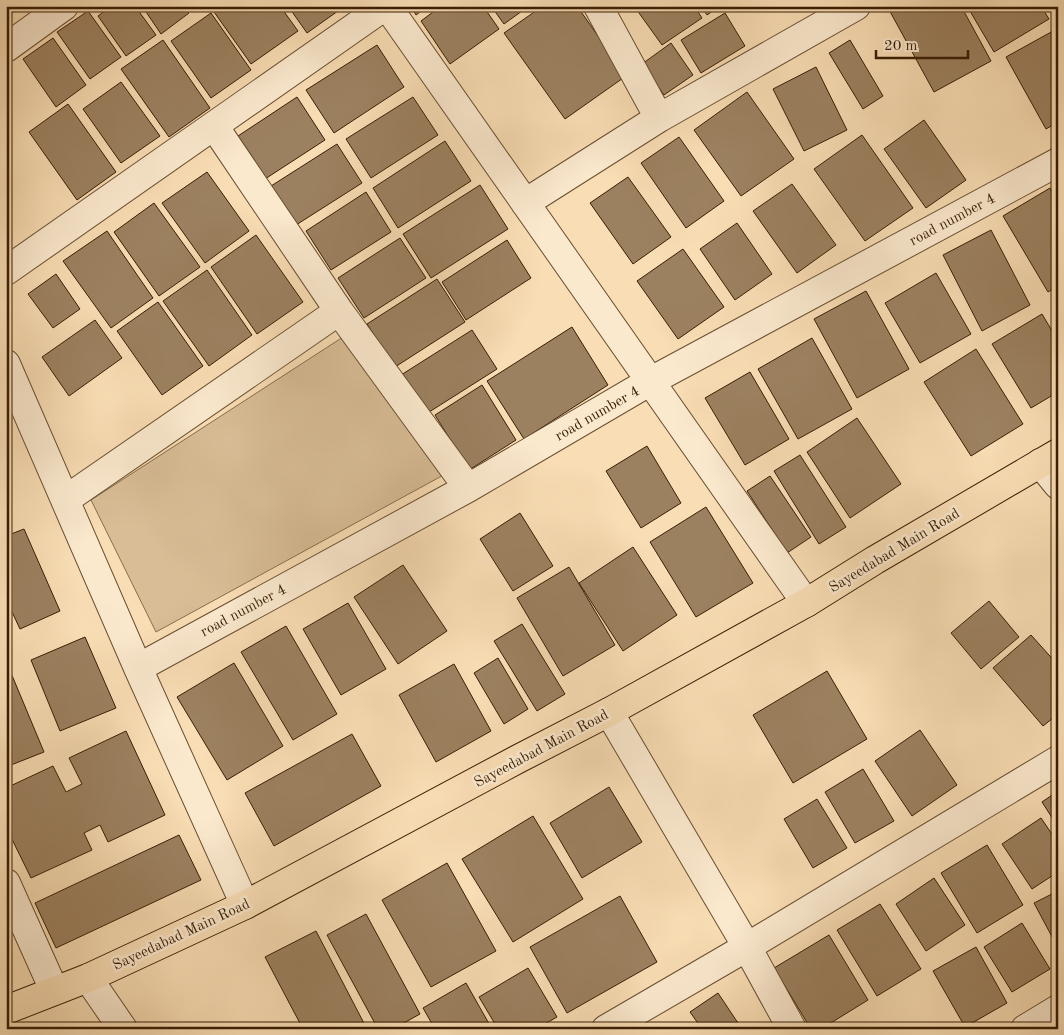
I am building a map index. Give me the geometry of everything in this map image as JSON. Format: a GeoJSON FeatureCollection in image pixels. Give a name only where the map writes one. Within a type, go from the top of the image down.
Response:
{"type":"FeatureCollection","features":[{"type":"Feature","properties":{"kind":"main road","name":"Sayeedabad Main Road"},"geometry":{"type":"LineString","coordinates":[[6,1010],[88,978],[245,905],[609,712],[806,603],[875,560],[1049,458]]}},
{"type":"Feature","properties":{"kind":"street"},"geometry":{"type":"LineString","coordinates":[[6,48],[64,6]]}},
{"type":"Feature","properties":{"kind":"street"},"geometry":{"type":"LineString","coordinates":[[6,271],[386,6],[806,603]]}},
{"type":"Feature","properties":{"kind":"street"},"geometry":{"type":"LineString","coordinates":[[598,6],[659,118]]}},
{"type":"Feature","properties":{"kind":"street"},"geometry":{"type":"LineString","coordinates":[[525,204],[659,118],[856,6]]}},
{"type":"Feature","properties":{"kind":"street"},"geometry":{"type":"LineString","coordinates":[[214,126],[339,311],[468,488]]}},
{"type":"Feature","properties":{"kind":"street","name":"road number 4"},"geometry":{"type":"LineString","coordinates":[[138,668],[468,488],[649,382],[1058,162]]}},
{"type":"Feature","properties":{"kind":"street"},"geometry":{"type":"LineString","coordinates":[[65,500],[339,311]]}},
{"type":"Feature","properties":{"kind":"street"},"geometry":{"type":"LineString","coordinates":[[6,364],[138,668],[245,905]]}},
{"type":"Feature","properties":{"kind":"street"},"geometry":{"type":"LineString","coordinates":[[1049,458],[1058,485]]}},
{"type":"Feature","properties":{"kind":"street"},"geometry":{"type":"LineString","coordinates":[[609,712],[747,947],[792,1029]]}},
{"type":"Feature","properties":{"kind":"street"},"geometry":{"type":"LineString","coordinates":[[606,1029],[747,947],[1058,760]]}},
{"type":"Feature","properties":{"kind":"street"},"geometry":{"type":"LineString","coordinates":[[6,883],[54,990]]}},
{"type":"Feature","properties":{"kind":"street"},"geometry":{"type":"LineString","coordinates":[[88,978],[123,1029]]}},
{"type":"Feature","properties":{"kind":"street"},"geometry":{"type":"LineString","coordinates":[[1025,1029],[1058,1009]]}},
{"type":"Feature","properties":{"kind":"shaded area"},"geometry":{"type":"Polygon","coordinates":[[[357,328],[449,472],[156,632],[91,500],[357,328]]]}},
{"type":"Feature","properties":{"kind":"building"},"geometry":{"type":"Polygon","coordinates":[[[6,6],[22,6],[6,17],[6,6]]]}},
{"type":"Feature","properties":{"kind":"building"},"geometry":{"type":"Polygon","coordinates":[[[111,6],[135,6],[156,35],[126,56],[98,16],[111,6]]]}},
{"type":"Feature","properties":{"kind":"building"},"geometry":{"type":"Polygon","coordinates":[[[142,6],[184,6],[189,13],[161,34],[142,6]]]}},
{"type":"Feature","properties":{"kind":"building"},"geometry":{"type":"Polygon","coordinates":[[[222,6],[280,6],[298,31],[251,64],[214,12],[222,6]]]}},
{"type":"Feature","properties":{"kind":"building"},"geometry":{"type":"Polygon","coordinates":[[[288,6],[345,6],[307,33],[288,6]]]}},
{"type":"Feature","properties":{"kind":"building"},"geometry":{"type":"Polygon","coordinates":[[[411,6],[428,6],[416,15],[411,6]]]}},
{"type":"Feature","properties":{"kind":"building"},"geometry":{"type":"Polygon","coordinates":[[[441,6],[483,6],[499,29],[450,64],[421,21],[441,6]]]}},
{"type":"Feature","properties":{"kind":"building"},"geometry":{"type":"Polygon","coordinates":[[[491,6],[529,6],[504,24],[491,6]]]}},
{"type":"Feature","properties":{"kind":"building"},"geometry":{"type":"Polygon","coordinates":[[[543,6],[577,6],[626,76],[565,119],[504,33],[543,6]]]}},
{"type":"Feature","properties":{"kind":"building"},"geometry":{"type":"Polygon","coordinates":[[[634,6],[694,6],[702,18],[662,45],[634,6]]]}},
{"type":"Feature","properties":{"kind":"building"},"geometry":{"type":"Polygon","coordinates":[[[701,6],[720,6],[707,15],[701,6]]]}},
{"type":"Feature","properties":{"kind":"building"},"geometry":{"type":"Polygon","coordinates":[[[887,6],[961,6],[991,61],[934,92],[887,6]]]}},
{"type":"Feature","properties":{"kind":"building"},"geometry":{"type":"Polygon","coordinates":[[[967,6],[1041,6],[1049,19],[994,52],[967,6]]]}},
{"type":"Feature","properties":{"kind":"building"},"geometry":{"type":"Polygon","coordinates":[[[88,11],[121,57],[90,79],[57,32],[88,11]]]}},
{"type":"Feature","properties":{"kind":"building"},"geometry":{"type":"Polygon","coordinates":[[[211,13],[251,70],[211,98],[171,41],[211,13]]]}},
{"type":"Feature","properties":{"kind":"building"},"geometry":{"type":"Polygon","coordinates":[[[725,13],[745,46],[701,73],[681,40],[725,13]]]}},
{"type":"Feature","properties":{"kind":"building"},"geometry":{"type":"Polygon","coordinates":[[[1053,31],[1058,39],[1058,122],[1046,129],[1006,57],[1053,31]]]}},
{"type":"Feature","properties":{"kind":"building"},"geometry":{"type":"Polygon","coordinates":[[[53,38],[86,85],[56,107],[23,59],[53,38]]]}},
{"type":"Feature","properties":{"kind":"building"},"geometry":{"type":"Polygon","coordinates":[[[163,40],[210,108],[169,137],[121,69],[163,40]]]}},
{"type":"Feature","properties":{"kind":"building"},"geometry":{"type":"Polygon","coordinates":[[[850,40],[883,96],[863,109],[829,53],[850,40]]]}},
{"type":"Feature","properties":{"kind":"building"},"geometry":{"type":"Polygon","coordinates":[[[671,43],[693,75],[664,95],[642,64],[671,43]]]}},
{"type":"Feature","properties":{"kind":"building"},"geometry":{"type":"Polygon","coordinates":[[[377,45],[404,87],[334,133],[306,90],[377,45]]]}},
{"type":"Feature","properties":{"kind":"building"},"geometry":{"type":"Polygon","coordinates":[[[816,67],[847,130],[804,151],[773,89],[816,67]]]}},
{"type":"Feature","properties":{"kind":"building"},"geometry":{"type":"Polygon","coordinates":[[[121,82],[160,136],[121,163],[83,109],[121,82]]]}},
{"type":"Feature","properties":{"kind":"building"},"geometry":{"type":"Polygon","coordinates":[[[747,92],[794,159],[741,196],[694,130],[747,92]]]}},
{"type":"Feature","properties":{"kind":"building"},"geometry":{"type":"Polygon","coordinates":[[[297,97],[325,140],[265,179],[238,136],[297,97]]]}},
{"type":"Feature","properties":{"kind":"building"},"geometry":{"type":"Polygon","coordinates":[[[413,97],[438,135],[371,178],[346,139],[413,97]]]}},
{"type":"Feature","properties":{"kind":"building"},"geometry":{"type":"Polygon","coordinates":[[[68,104],[116,172],[77,200],[29,132],[68,104]]]}},
{"type":"Feature","properties":{"kind":"building"},"geometry":{"type":"Polygon","coordinates":[[[924,120],[966,180],[926,208],[884,149],[924,120]]]}},
{"type":"Feature","properties":{"kind":"building"},"geometry":{"type":"Polygon","coordinates":[[[862,135],[913,208],[865,241],[814,169],[862,135]]]}},
{"type":"Feature","properties":{"kind":"building"},"geometry":{"type":"Polygon","coordinates":[[[679,137],[724,201],[686,228],[641,163],[679,137]]]}},
{"type":"Feature","properties":{"kind":"building"},"geometry":{"type":"Polygon","coordinates":[[[445,141],[471,181],[398,228],[373,188],[445,141]]]}},
{"type":"Feature","properties":{"kind":"building"},"geometry":{"type":"Polygon","coordinates":[[[337,144],[362,183],[296,225],[271,186],[337,144]]]}},
{"type":"Feature","properties":{"kind":"building"},"geometry":{"type":"Polygon","coordinates":[[[207,172],[249,231],[205,263],[162,203],[207,172]]]}},
{"type":"Feature","properties":{"kind":"building"},"geometry":{"type":"Polygon","coordinates":[[[628,177],[671,237],[633,264],[590,203],[628,177]]]}},
{"type":"Feature","properties":{"kind":"building"},"geometry":{"type":"Polygon","coordinates":[[[792,184],[836,245],[797,273],[753,211],[792,184]]]}},
{"type":"Feature","properties":{"kind":"building"},"geometry":{"type":"Polygon","coordinates":[[[480,185],[508,229],[431,278],[403,234],[480,185]]]}},
{"type":"Feature","properties":{"kind":"building"},"geometry":{"type":"Polygon","coordinates":[[[1050,188],[1058,201],[1058,286],[1048,292],[1003,216],[1050,188]]]}},
{"type":"Feature","properties":{"kind":"building"},"geometry":{"type":"Polygon","coordinates":[[[366,192],[391,232],[331,270],[306,231],[366,192]]]}},
{"type":"Feature","properties":{"kind":"building"},"geometry":{"type":"Polygon","coordinates":[[[154,203],[200,267],[159,296],[114,232],[154,203]]]}},
{"type":"Feature","properties":{"kind":"building"},"geometry":{"type":"Polygon","coordinates":[[[737,223],[772,274],[735,300],[700,249],[737,223]]]}},
{"type":"Feature","properties":{"kind":"building"},"geometry":{"type":"Polygon","coordinates":[[[991,230],[1030,305],[982,331],[943,255],[991,230]]]}},
{"type":"Feature","properties":{"kind":"building"},"geometry":{"type":"Polygon","coordinates":[[[107,231],[153,298],[111,328],[63,261],[107,231]]]}},
{"type":"Feature","properties":{"kind":"building"},"geometry":{"type":"Polygon","coordinates":[[[256,235],[303,302],[257,334],[211,267],[256,235]]]}},
{"type":"Feature","properties":{"kind":"building"},"geometry":{"type":"Polygon","coordinates":[[[400,238],[426,278],[364,318],[338,278],[400,238]]]}},
{"type":"Feature","properties":{"kind":"building"},"geometry":{"type":"Polygon","coordinates":[[[507,240],[531,278],[466,320],[442,282],[507,240]]]}},
{"type":"Feature","properties":{"kind":"building"},"geometry":{"type":"Polygon","coordinates":[[[683,249],[724,307],[678,339],[637,281],[683,249]]]}},
{"type":"Feature","properties":{"kind":"building"},"geometry":{"type":"Polygon","coordinates":[[[207,270],[252,335],[209,366],[163,301],[207,270]]]}},
{"type":"Feature","properties":{"kind":"building"},"geometry":{"type":"Polygon","coordinates":[[[936,273],[971,334],[920,363],[885,303],[936,273]]]}},
{"type":"Feature","properties":{"kind":"building"},"geometry":{"type":"Polygon","coordinates":[[[56,274],[80,309],[53,328],[28,294],[56,274]]]}},
{"type":"Feature","properties":{"kind":"building"},"geometry":{"type":"Polygon","coordinates":[[[437,279],[465,322],[395,367],[367,324],[437,279]]]}},
{"type":"Feature","properties":{"kind":"building"},"geometry":{"type":"Polygon","coordinates":[[[866,291],[909,369],[857,398],[814,319],[866,291]]]}},
{"type":"Feature","properties":{"kind":"building"},"geometry":{"type":"Polygon","coordinates":[[[158,302],[203,366],[162,395],[117,331],[158,302]]]}},
{"type":"Feature","properties":{"kind":"building"},"geometry":{"type":"Polygon","coordinates":[[[1042,314],[1058,341],[1058,392],[1031,408],[992,344],[1042,314]]]}},
{"type":"Feature","properties":{"kind":"building"},"geometry":{"type":"Polygon","coordinates":[[[95,320],[122,358],[69,396],[42,357],[95,320]]]}},
{"type":"Feature","properties":{"kind":"building"},"geometry":{"type":"Polygon","coordinates":[[[572,327],[608,385],[524,439],[487,381],[572,327]]]}},
{"type":"Feature","properties":{"kind":"building"},"geometry":{"type":"Polygon","coordinates":[[[472,330],[497,369],[426,414],[401,375],[472,330]]]}},
{"type":"Feature","properties":{"kind":"building"},"geometry":{"type":"Polygon","coordinates":[[[812,338],[852,409],[798,439],[758,369],[812,338]]]}},
{"type":"Feature","properties":{"kind":"building"},"geometry":{"type":"Polygon","coordinates":[[[976,349],[1023,424],[971,456],[924,382],[976,349]]]}},
{"type":"Feature","properties":{"kind":"building"},"geometry":{"type":"Polygon","coordinates":[[[750,372],[789,439],[745,465],[705,398],[750,372]]]}},
{"type":"Feature","properties":{"kind":"building"},"geometry":{"type":"Polygon","coordinates":[[[482,385],[516,440],[469,470],[435,415],[482,385]]]}},
{"type":"Feature","properties":{"kind":"building"},"geometry":{"type":"Polygon","coordinates":[[[857,418],[901,484],[850,518],[807,452],[857,418]]]}},
{"type":"Feature","properties":{"kind":"building"},"geometry":{"type":"Polygon","coordinates":[[[647,446],[681,503],[641,528],[606,471],[647,446]]]}},
{"type":"Feature","properties":{"kind":"building"},"geometry":{"type":"Polygon","coordinates":[[[800,455],[846,527],[819,544],[774,471],[800,455]]]}},
{"type":"Feature","properties":{"kind":"building"},"geometry":{"type":"Polygon","coordinates":[[[770,476],[811,537],[787,553],[747,491],[770,476]]]}},
{"type":"Feature","properties":{"kind":"building"},"geometry":{"type":"Polygon","coordinates":[[[706,507],[753,583],[696,617],[650,542],[706,507]]]}},
{"type":"Feature","properties":{"kind":"building"},"geometry":{"type":"Polygon","coordinates":[[[520,513],[553,566],[513,591],[480,539],[520,513]]]}},
{"type":"Feature","properties":{"kind":"building"},"geometry":{"type":"Polygon","coordinates":[[[24,529],[60,611],[20,629],[6,599],[6,536],[24,529]]]}},
{"type":"Feature","properties":{"kind":"building"},"geometry":{"type":"Polygon","coordinates":[[[633,547],[677,615],[623,651],[579,583],[633,547]]]}},
{"type":"Feature","properties":{"kind":"building"},"geometry":{"type":"Polygon","coordinates":[[[403,565],[447,631],[398,664],[354,597],[403,565]]]}},
{"type":"Feature","properties":{"kind":"building"},"geometry":{"type":"Polygon","coordinates":[[[569,567],[615,645],[563,676],[517,598],[569,567]]]}},
{"type":"Feature","properties":{"kind":"building"},"geometry":{"type":"Polygon","coordinates":[[[1058,581],[1058,592],[1052,585],[1058,581]]]}},
{"type":"Feature","properties":{"kind":"building"},"geometry":{"type":"Polygon","coordinates":[[[989,601],[1019,637],[981,669],[951,633],[989,601]]]}},
{"type":"Feature","properties":{"kind":"building"},"geometry":{"type":"Polygon","coordinates":[[[348,603],[386,669],[341,695],[303,629],[348,603]]]}},
{"type":"Feature","properties":{"kind":"building"},"geometry":{"type":"Polygon","coordinates":[[[522,624],[565,694],[537,711],[494,641],[522,624]]]}},
{"type":"Feature","properties":{"kind":"building"},"geometry":{"type":"Polygon","coordinates":[[[286,626],[337,714],[293,740],[241,652],[286,626]]]}},
{"type":"Feature","properties":{"kind":"building"},"geometry":{"type":"Polygon","coordinates":[[[1031,635],[1058,665],[1058,714],[1043,726],[993,668],[1031,635]]]}},
{"type":"Feature","properties":{"kind":"building"},"geometry":{"type":"Polygon","coordinates":[[[85,637],[116,708],[60,731],[31,660],[85,637]]]}},
{"type":"Feature","properties":{"kind":"building"},"geometry":{"type":"Polygon","coordinates":[[[498,658],[528,709],[504,724],[474,673],[498,658]]]}},
{"type":"Feature","properties":{"kind":"building"},"geometry":{"type":"Polygon","coordinates":[[[6,661],[44,752],[6,767],[6,661]]]}},
{"type":"Feature","properties":{"kind":"building"},"geometry":{"type":"Polygon","coordinates":[[[234,663],[283,746],[227,780],[177,697],[234,663]]]}},
{"type":"Feature","properties":{"kind":"building"},"geometry":{"type":"Polygon","coordinates":[[[454,664],[491,731],[436,762],[399,695],[454,664]]]}},
{"type":"Feature","properties":{"kind":"building"},"geometry":{"type":"Polygon","coordinates":[[[827,671],[867,739],[793,783],[753,715],[827,671]]]}},
{"type":"Feature","properties":{"kind":"building"},"geometry":{"type":"Polygon","coordinates":[[[920,730],[957,785],[912,816],[875,761],[920,730]]]}},
{"type":"Feature","properties":{"kind":"building"},"geometry":{"type":"Polygon","coordinates":[[[126,731],[165,815],[108,842],[100,825],[84,833],[92,850],[31,878],[6,827],[6,788],[53,766],[66,792],[82,784],[69,758],[126,731]]]}},
{"type":"Feature","properties":{"kind":"building"},"geometry":{"type":"Polygon","coordinates":[[[352,734],[381,786],[274,846],[245,793],[352,734]]]}},
{"type":"Feature","properties":{"kind":"building"},"geometry":{"type":"Polygon","coordinates":[[[863,769],[894,821],[855,843],[825,792],[863,769]]]}},
{"type":"Feature","properties":{"kind":"building"},"geometry":{"type":"Polygon","coordinates":[[[609,787],[642,842],[582,878],[550,823],[609,787]]]}},
{"type":"Feature","properties":{"kind":"building"},"geometry":{"type":"Polygon","coordinates":[[[1058,791],[1058,827],[1042,802],[1058,791]]]}},
{"type":"Feature","properties":{"kind":"building"},"geometry":{"type":"Polygon","coordinates":[[[817,799],[847,848],[813,868],[784,819],[817,799]]]}},
{"type":"Feature","properties":{"kind":"building"},"geometry":{"type":"Polygon","coordinates":[[[533,816],[583,899],[513,942],[462,859],[533,816]]]}},
{"type":"Feature","properties":{"kind":"building"},"geometry":{"type":"Polygon","coordinates":[[[1041,818],[1058,843],[1058,872],[1032,889],[1002,844],[1041,818]]]}},
{"type":"Feature","properties":{"kind":"building"},"geometry":{"type":"Polygon","coordinates":[[[179,835],[201,880],[56,948],[35,903],[179,835]]]}},
{"type":"Feature","properties":{"kind":"building"},"geometry":{"type":"Polygon","coordinates":[[[987,845],[1023,905],[977,933],[941,873],[987,845]]]}},
{"type":"Feature","properties":{"kind":"building"},"geometry":{"type":"Polygon","coordinates":[[[447,863],[496,951],[431,987],[382,900],[447,863]]]}},
{"type":"Feature","properties":{"kind":"building"},"geometry":{"type":"Polygon","coordinates":[[[934,878],[965,925],[926,951],[896,904],[934,878]]]}},
{"type":"Feature","properties":{"kind":"building"},"geometry":{"type":"Polygon","coordinates":[[[1058,891],[1058,948],[1034,903],[1058,891]]]}},
{"type":"Feature","properties":{"kind":"building"},"geometry":{"type":"Polygon","coordinates":[[[620,896],[657,962],[567,1013],[530,947],[620,896]]]}},
{"type":"Feature","properties":{"kind":"building"},"geometry":{"type":"Polygon","coordinates":[[[880,904],[921,969],[877,996],[837,930],[880,904]]]}},
{"type":"Feature","properties":{"kind":"building"},"geometry":{"type":"Polygon","coordinates":[[[366,914],[420,1014],[393,1029],[378,1029],[327,935],[366,914]]]}},
{"type":"Feature","properties":{"kind":"building"},"geometry":{"type":"Polygon","coordinates":[[[1022,923],[1050,969],[1012,992],[984,947],[1022,923]]]}},
{"type":"Feature","properties":{"kind":"building"},"geometry":{"type":"Polygon","coordinates":[[[316,931],[367,1029],[303,1029],[265,957],[316,931]]]}},
{"type":"Feature","properties":{"kind":"building"},"geometry":{"type":"Polygon","coordinates":[[[829,935],[868,1000],[821,1029],[811,1029],[774,968],[829,935]]]}},
{"type":"Feature","properties":{"kind":"building"},"geometry":{"type":"Polygon","coordinates":[[[976,947],[1007,1003],[965,1027],[933,971],[976,947]]]}},
{"type":"Feature","properties":{"kind":"building"},"geometry":{"type":"Polygon","coordinates":[[[528,968],[557,1017],[536,1029],[498,1029],[479,997],[528,968]]]}},
{"type":"Feature","properties":{"kind":"building"},"geometry":{"type":"Polygon","coordinates":[[[466,983],[492,1029],[435,1029],[423,1008],[466,983]]]}},
{"type":"Feature","properties":{"kind":"building"},"geometry":{"type":"Polygon","coordinates":[[[718,993],[742,1029],[702,1029],[690,1012],[718,993]]]}}]}
